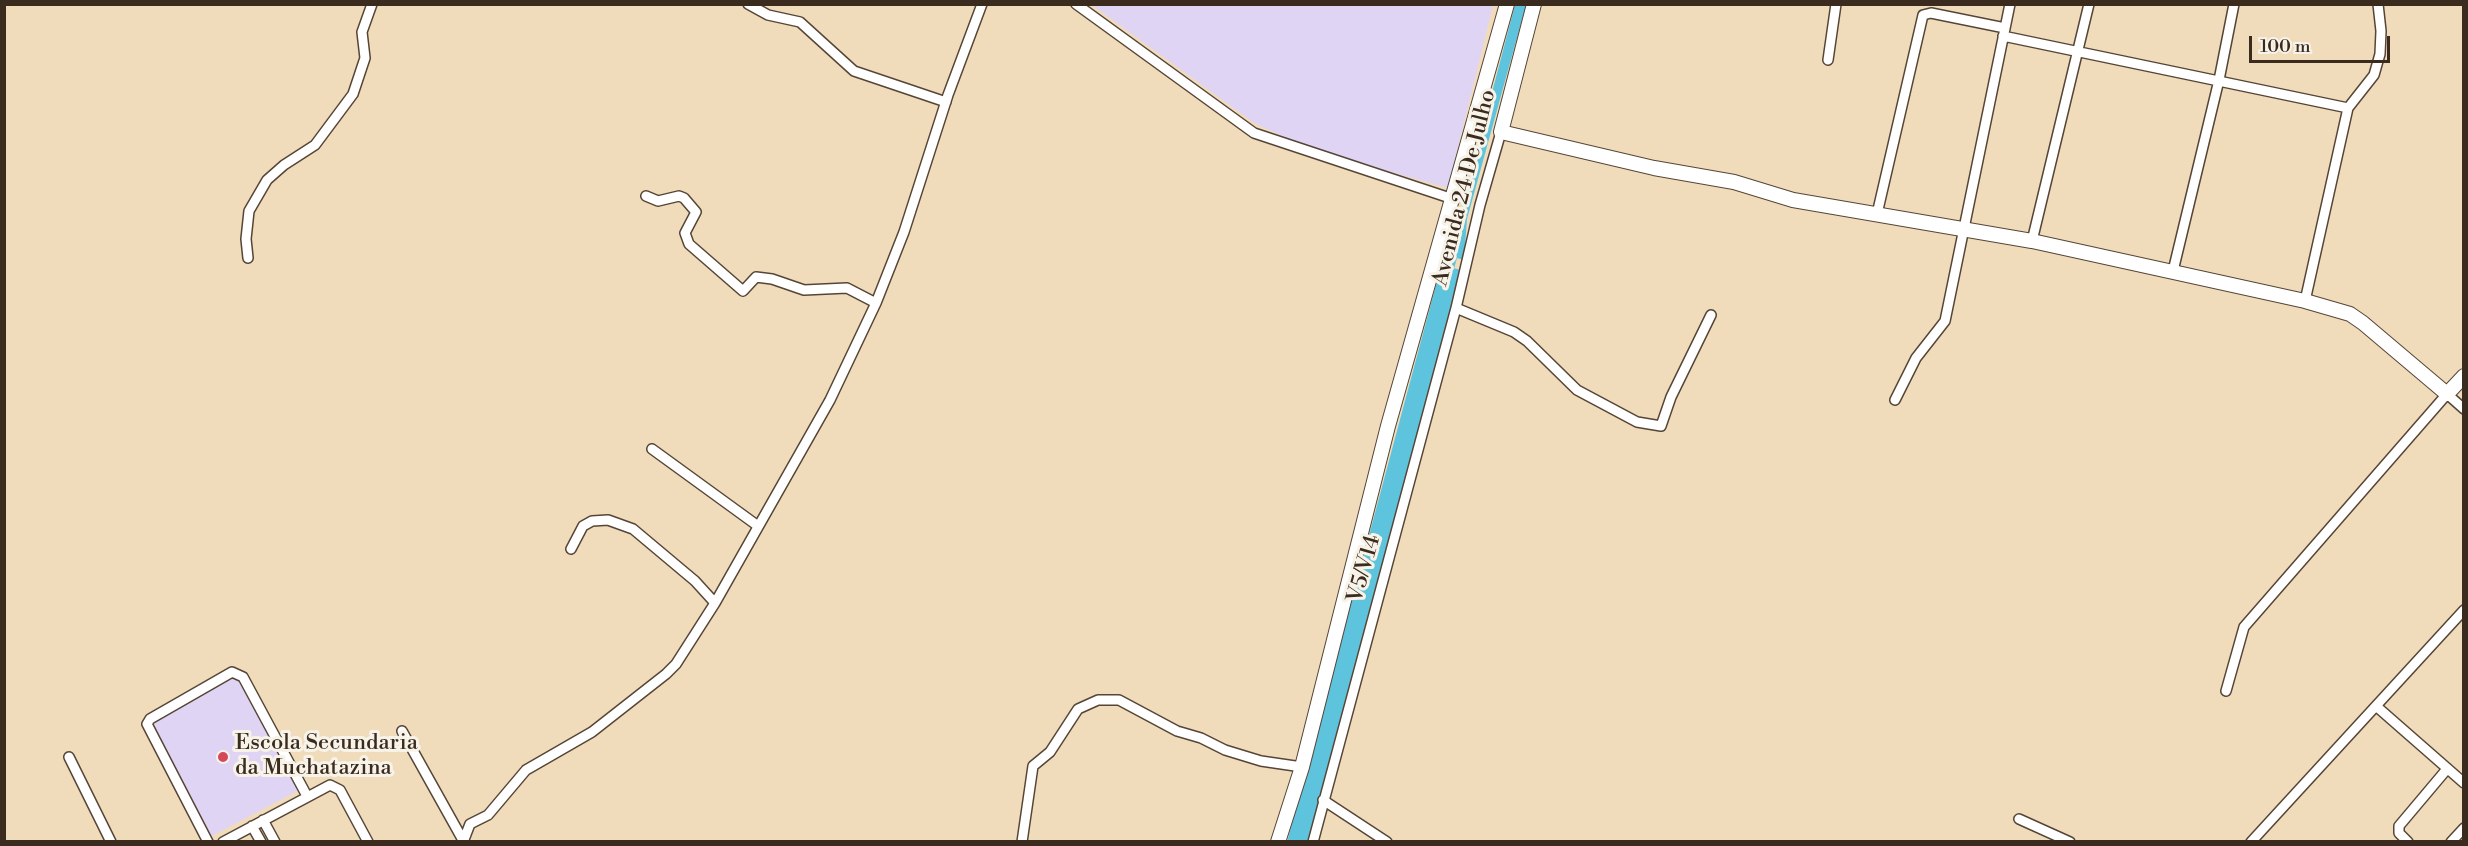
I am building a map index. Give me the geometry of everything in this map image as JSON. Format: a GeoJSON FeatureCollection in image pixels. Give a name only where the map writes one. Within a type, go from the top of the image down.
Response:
{"type":"FeatureCollection","features":[{"type":"Feature","properties":{"kind":"street"},"geometry":{"type":"LineString","coordinates":[[248,258],[246,239],[249,211],[267,180],[284,165],[315,145],[351,98],[360,79],[365,58],[362,32],[372,4]]}},
{"type":"Feature","properties":{"kind":"street"},"geometry":{"type":"LineString","coordinates":[[748,4],[768,15],[800,22],[854,71],[946,102]]}},
{"type":"Feature","properties":{"kind":"street"},"geometry":{"type":"LineString","coordinates":[[463,841],[470,824],[488,815],[526,770],[592,732],[666,674],[676,664],[716,603],[830,400],[876,303],[904,232],[946,102],[982,4]]}},
{"type":"Feature","properties":{"kind":"street"},"geometry":{"type":"LineString","coordinates":[[1076,4],[1254,134],[1453,199]]}},
{"type":"Feature","properties":{"kind":"street"},"geometry":{"type":"LineString","coordinates":[[1278,842],[1302,767],[1388,426],[1508,4]]}},
{"type":"Feature","properties":{"kind":"street","name":"Avenida 24 De Julho"},"geometry":{"type":"LineString","coordinates":[[1534,4],[1480,206],[1456,308],[1514,332],[1527,341],[1577,390],[1637,422],[1662,426],[1671,397],[1711,315]]}},
{"type":"Feature","properties":{"kind":"street"},"geometry":{"type":"LineString","coordinates":[[1828,60],[1836,4]]}},
{"type":"Feature","properties":{"kind":"street"},"geometry":{"type":"LineString","coordinates":[[1895,400],[1916,358],[1945,321],[2010,4]]}},
{"type":"Feature","properties":{"kind":"street"},"geometry":{"type":"LineString","coordinates":[[2032,241],[2089,4]]}},
{"type":"Feature","properties":{"kind":"street"},"geometry":{"type":"LineString","coordinates":[[2173,270],[2219,80],[2234,4]]}},
{"type":"Feature","properties":{"kind":"street"},"geometry":{"type":"LineString","coordinates":[[2305,301],[2348,108],[2363,92],[2374,75],[2380,54],[2381,31],[2378,4]]}},
{"type":"Feature","properties":{"kind":"street"},"geometry":{"type":"LineString","coordinates":[[1877,214],[1923,15],[1931,13],[2076,51],[2348,108]]}},
{"type":"Feature","properties":{"kind":"street"},"geometry":{"type":"LineString","coordinates":[[1501,132],[1654,168],[1734,182],[1793,200],[2032,241],[2173,270],[2305,301],[2350,314],[2391,345],[2463,409]]}},
{"type":"Feature","properties":{"kind":"street"},"geometry":{"type":"LineString","coordinates":[[646,196],[658,201],[679,196],[690,203],[696,212],[685,233],[689,244],[742,291],[756,277],[804,290],[847,288],[876,303]]}},
{"type":"Feature","properties":{"kind":"street","name":"V5/V14"},"geometry":{"type":"LineString","coordinates":[[1313,842],[1456,308]]}},
{"type":"Feature","properties":{"kind":"street"},"geometry":{"type":"LineString","coordinates":[[2226,691],[2244,627],[2463,376]]}},
{"type":"Feature","properties":{"kind":"street"},"geometry":{"type":"LineString","coordinates":[[652,449],[758,526]]}},
{"type":"Feature","properties":{"kind":"street"},"geometry":{"type":"LineString","coordinates":[[571,549],[583,526],[592,521],[608,520],[633,529],[695,581],[716,603]]}},
{"type":"Feature","properties":{"kind":"street"},"geometry":{"type":"LineString","coordinates":[[2252,842],[2463,610]]}},
{"type":"Feature","properties":{"kind":"street"},"geometry":{"type":"LineString","coordinates":[[208,842],[147,724],[150,719],[232,672],[243,677],[307,796]]}},
{"type":"Feature","properties":{"kind":"street"},"geometry":{"type":"LineString","coordinates":[[1022,842],[1033,766],[1050,752],[1078,709],[1098,700],[1110,698],[1119,700],[1177,731],[1225,750],[1261,761],[1302,767]]}},
{"type":"Feature","properties":{"kind":"street"},"geometry":{"type":"LineString","coordinates":[[2376,706],[2463,783]]}},
{"type":"Feature","properties":{"kind":"street"},"geometry":{"type":"LineString","coordinates":[[402,731],[463,841]]}},
{"type":"Feature","properties":{"kind":"street"},"geometry":{"type":"LineString","coordinates":[[69,757],[111,842]]}},
{"type":"Feature","properties":{"kind":"street"},"geometry":{"type":"LineString","coordinates":[[2408,842],[2399,833],[2399,826],[2447,769]]}},
{"type":"Feature","properties":{"kind":"street"},"geometry":{"type":"LineString","coordinates":[[223,842],[330,785],[336,786],[368,842]]}},
{"type":"Feature","properties":{"kind":"street"},"geometry":{"type":"LineString","coordinates":[[1323,800],[1387,842]]}},
{"type":"Feature","properties":{"kind":"street"},"geometry":{"type":"LineString","coordinates":[[2019,819],[2070,842]]}},
{"type":"Feature","properties":{"kind":"street"},"geometry":{"type":"LineString","coordinates":[[263,820],[275,842]]}},
{"type":"Feature","properties":{"kind":"street"},"geometry":{"type":"LineString","coordinates":[[252,826],[261,842]]}},
{"type":"Feature","properties":{"kind":"street"},"geometry":{"type":"LineString","coordinates":[[2451,842],[2463,828]]}},
{"type":"Feature","properties":{"kind":"shaded area"},"geometry":{"type":"Polygon","coordinates":[[[1092,5],[1493,5],[1448,188],[1310,149],[1254,123],[1092,5]]]}},
{"type":"Feature","properties":{"kind":"shaded area","name":"Escola Secundaria da Muchatazina"},"geometry":{"type":"Polygon","coordinates":[[[238,676],[299,790],[208,838],[147,724],[238,676]]]}},
{"type":"Feature","properties":{"kind":"water"},"geometry":{"type":"Polygon","coordinates":[[[1515,5],[1526,5],[1467,219],[1464,260],[1449,256],[1515,5]]]}},
{"type":"Feature","properties":{"kind":"water"},"geometry":{"type":"Polygon","coordinates":[[[1445,266],[1461,270],[1308,841],[1287,842],[1436,285],[1445,266]]]}},
{"type":"Feature","properties":{"kind":"waterway"},"geometry":{"type":"LineString","coordinates":[[1452,270],[1456,256]]}},
{"type":"Feature","properties":{"kind":"place","name":"Escola Secundaria da Muchatazina"},"geometry":{"type":"Point","coordinates":[223,757]}}]}
